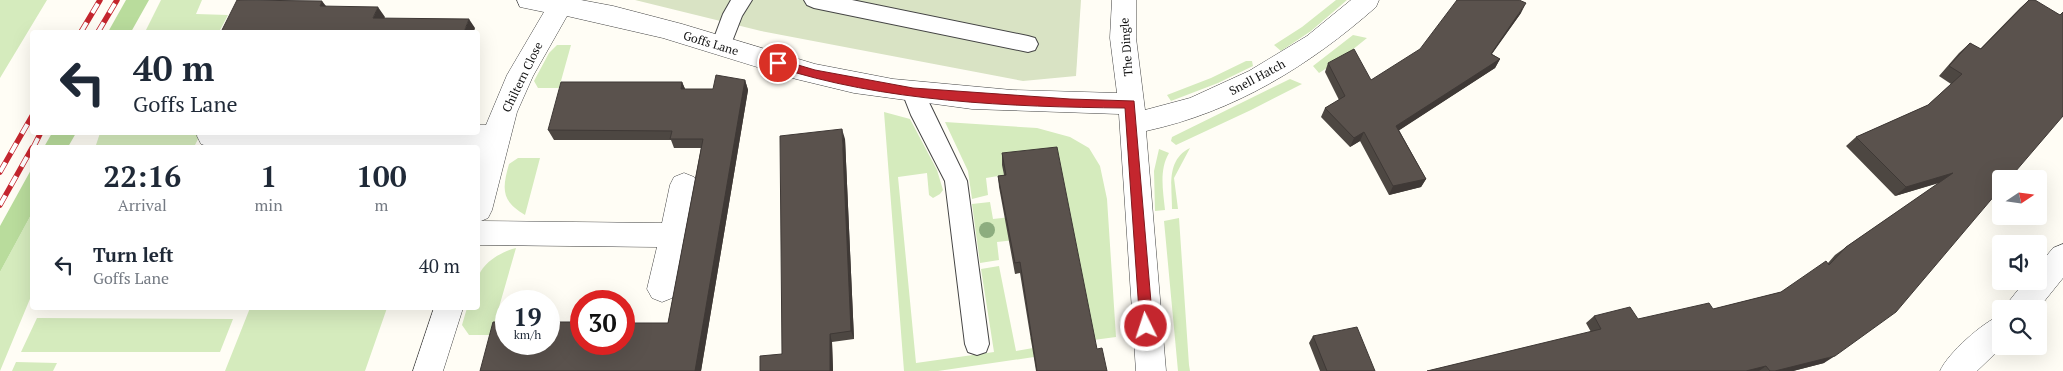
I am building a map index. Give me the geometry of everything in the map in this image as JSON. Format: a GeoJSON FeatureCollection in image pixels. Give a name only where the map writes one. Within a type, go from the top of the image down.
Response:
{"type":"FeatureCollection","features":[{"type":"Feature","properties":{"kind":"street","name":"Goffs Lane"},"geometry":{"type":"LineString","coordinates":[[529,0],[662,28],[815,74],[913,92],[1070,103],[1131,113]]}},
{"type":"Feature","properties":{"kind":"street","name":"The Dingle"},"geometry":{"type":"LineString","coordinates":[[1124,0],[1124,38],[1131,113]]}},
{"type":"Feature","properties":{"kind":"street","name":"Snell Hatch"},"geometry":{"type":"LineString","coordinates":[[1131,113],[1180,112],[1266,74],[1318,41],[1367,0]]}},
{"type":"Feature","properties":{"kind":"street","name":"Chiltern Close"},"geometry":{"type":"LineString","coordinates":[[480,202],[496,136],[508,101],[523,70],[560,6]]}},
{"type":"Feature","properties":{"kind":"street"},"geometry":{"type":"LineString","coordinates":[[1131,113],[1152,371]]}},
{"type":"Feature","properties":{"kind":"street"},"geometry":{"type":"LineString","coordinates":[[210,136],[496,136]]}},
{"type":"Feature","properties":{"kind":"street"},"geometry":{"type":"LineString","coordinates":[[662,289],[684,185]]}},
{"type":"Feature","properties":{"kind":"street"},"geometry":{"type":"LineString","coordinates":[[480,233],[673,235]]}},
{"type":"Feature","properties":{"kind":"street"},"geometry":{"type":"LineString","coordinates":[[2027,300],[2063,257]]}},
{"type":"Feature","properties":{"kind":"street"},"geometry":{"type":"LineString","coordinates":[[428,371],[447,310]]}},
{"type":"Feature","properties":{"kind":"street"},"geometry":{"type":"LineString","coordinates":[[1955,371],[1992,337]]}},
{"type":"Feature","properties":{"kind":"lane"},"geometry":{"type":"LineString","coordinates":[[721,46],[733,14],[742,0]]}},
{"type":"Feature","properties":{"kind":"lane"},"geometry":{"type":"LineString","coordinates":[[814,0],[1028,44]]}},
{"type":"Feature","properties":{"kind":"lane"},"geometry":{"type":"LineString","coordinates":[[913,92],[920,114],[948,157],[956,181],[977,344]]}},
{"type":"Feature","properties":{"kind":"green space"},"geometry":{"type":"Polygon","coordinates":[[[0,0],[47,0],[0,78],[0,0]]]}},
{"type":"Feature","properties":{"kind":"green space"},"geometry":{"type":"Polygon","coordinates":[[[126,0],[149,0],[132,30],[109,30],[126,0]]]}},
{"type":"Feature","properties":{"kind":"green space"},"geometry":{"type":"Polygon","coordinates":[[[161,0],[202,0],[196,14],[228,15],[220,30],[146,30],[161,0]]]}},
{"type":"Feature","properties":{"kind":"green space"},"geometry":{"type":"Polygon","coordinates":[[[635,0],[1081,0],[1076,76],[1023,81],[761,31],[635,0]]]}},
{"type":"Feature","properties":{"kind":"green space"},"geometry":{"type":"Polygon","coordinates":[[[1336,0],[1347,0],[1311,31],[1281,51],[1274,45],[1302,27],[1336,0]]]}},
{"type":"Feature","properties":{"kind":"green space"},"geometry":{"type":"Polygon","coordinates":[[[1353,35],[1367,38],[1341,59],[1319,73],[1313,66],[1353,35]]]}},
{"type":"Feature","properties":{"kind":"green space"},"geometry":{"type":"Polygon","coordinates":[[[557,45],[571,45],[559,88],[538,88],[534,81],[549,53],[557,45]]]}},
{"type":"Feature","properties":{"kind":"green space"},"geometry":{"type":"Polygon","coordinates":[[[1246,61],[1252,61],[1253,66],[1218,83],[1171,101],[1167,95],[1211,78],[1246,61]]]}},
{"type":"Feature","properties":{"kind":"green space"},"geometry":{"type":"Polygon","coordinates":[[[1290,79],[1302,84],[1176,145],[1171,141],[1172,137],[1290,79]]]}},
{"type":"Feature","properties":{"kind":"green space"},"geometry":{"type":"Polygon","coordinates":[[[884,112],[910,119],[937,170],[943,190],[933,198],[929,195],[927,173],[898,177],[916,363],[994,352],[981,269],[999,266],[1016,351],[1033,348],[1034,357],[938,371],[904,371],[884,112]]]}},
{"type":"Feature","properties":{"kind":"green space"},"geometry":{"type":"Polygon","coordinates":[[[945,122],[1037,128],[1070,137],[1089,148],[1100,166],[1107,199],[1116,337],[1033,348],[1030,338],[1090,330],[1003,165],[1004,175],[986,178],[988,195],[972,199],[968,171],[945,122]]]}},
{"type":"Feature","properties":{"kind":"green space"},"geometry":{"type":"Polygon","coordinates":[[[51,135],[75,135],[69,145],[45,145],[51,135]]]}},
{"type":"Feature","properties":{"kind":"green space"},"geometry":{"type":"Polygon","coordinates":[[[99,135],[200,135],[195,145],[96,145],[99,135]]]}},
{"type":"Feature","properties":{"kind":"green space"},"geometry":{"type":"Polygon","coordinates":[[[1190,148],[1174,178],[1178,209],[1172,209],[1171,183],[1174,167],[1182,153],[1190,148]]]}},
{"type":"Feature","properties":{"kind":"green space"},"geometry":{"type":"Polygon","coordinates":[[[1159,149],[1169,153],[1163,173],[1165,210],[1155,211],[1154,171],[1159,149]]]}},
{"type":"Feature","properties":{"kind":"green space"},"geometry":{"type":"Polygon","coordinates":[[[518,158],[540,158],[525,215],[511,205],[505,194],[505,181],[509,164],[518,158]]]}},
{"type":"Feature","properties":{"kind":"green space"},"geometry":{"type":"Polygon","coordinates":[[[30,172],[30,217],[0,272],[0,226],[30,172]]]}},
{"type":"Feature","properties":{"kind":"green space"},"geometry":{"type":"Polygon","coordinates":[[[990,202],[993,219],[1011,217],[1015,240],[997,242],[999,260],[980,263],[972,204],[990,202]]]}},
{"type":"Feature","properties":{"kind":"green space"},"geometry":{"type":"Polygon","coordinates":[[[30,217],[30,299],[0,371],[0,272],[30,217]]]}},
{"type":"Feature","properties":{"kind":"green space"},"geometry":{"type":"Polygon","coordinates":[[[1179,218],[1190,371],[1178,371],[1164,221],[1179,218]]]}},
{"type":"Feature","properties":{"kind":"green space"},"geometry":{"type":"Polygon","coordinates":[[[516,248],[504,290],[495,290],[495,321],[491,335],[469,335],[462,325],[466,310],[480,310],[480,273],[487,263],[504,252],[516,248]]]}},
{"type":"Feature","properties":{"kind":"green space"},"geometry":{"type":"Polygon","coordinates":[[[249,310],[386,310],[365,371],[225,371],[249,310]]]}},
{"type":"Feature","properties":{"kind":"green space"},"geometry":{"type":"Polygon","coordinates":[[[37,318],[233,319],[220,352],[21,352],[37,318]]]}},
{"type":"Feature","properties":{"kind":"green space"},"geometry":{"type":"Polygon","coordinates":[[[16,362],[57,363],[53,371],[12,371],[16,362]]]}},
{"type":"Feature","properties":{"kind":"building"},"geometry":{"type":"Polygon","coordinates":[[[237,0],[322,1],[320,6],[378,7],[373,18],[469,19],[465,30],[222,30],[237,0]]]}},
{"type":"Feature","properties":{"kind":"building"},"geometry":{"type":"Polygon","coordinates":[[[1457,0],[1519,0],[1526,3],[1491,54],[1500,59],[1396,126],[1426,179],[1393,186],[1364,132],[1354,138],[1325,108],[1345,96],[1328,63],[1354,49],[1371,80],[1420,49],[1457,0]]]}},
{"type":"Feature","properties":{"kind":"building"},"geometry":{"type":"Polygon","coordinates":[[[2029,0],[2035,0],[2060,15],[2063,12],[2063,116],[2017,170],[1992,170],[1992,199],[1896,312],[1835,356],[1775,371],[1770,371],[1766,366],[1746,371],[1427,371],[1601,329],[1594,316],[1630,307],[1638,319],[1709,303],[1713,309],[1781,292],[1826,261],[1829,265],[1846,247],[1953,173],[1906,187],[1856,137],[1928,105],[1962,74],[1949,66],[1970,43],[1981,49],[2029,0]]]}},
{"type":"Feature","properties":{"kind":"building"},"geometry":{"type":"Polygon","coordinates":[[[716,75],[745,80],[695,371],[480,371],[493,322],[495,322],[495,355],[560,355],[560,322],[570,322],[570,355],[635,355],[635,323],[668,323],[703,139],[670,139],[672,131],[548,130],[561,82],[682,82],[681,89],[713,89],[716,75]]]}},
{"type":"Feature","properties":{"kind":"building"},"geometry":{"type":"Polygon","coordinates":[[[842,129],[851,331],[830,334],[830,371],[760,371],[760,356],[782,354],[780,136],[842,129]]]}},
{"type":"Feature","properties":{"kind":"building"},"geometry":{"type":"Polygon","coordinates":[[[1057,147],[1097,349],[1102,348],[1107,371],[1037,371],[1020,262],[1015,263],[998,176],[1006,175],[1002,153],[1057,147]]]}},
{"type":"Feature","properties":{"kind":"building"},"geometry":{"type":"Polygon","coordinates":[[[1357,327],[1375,371],[1327,371],[1313,336],[1357,327]]]}},
{"type":"Feature","properties":{"kind":"railway"},"geometry":{"type":"LineString","coordinates":[[82,30],[100,0]]}},
{"type":"Feature","properties":{"kind":"railway"},"geometry":{"type":"LineString","coordinates":[[99,30],[117,0]]}},
{"type":"Feature","properties":{"kind":"railway"},"geometry":{"type":"LineString","coordinates":[[0,172],[30,120]]}},
{"type":"Feature","properties":{"kind":"railway"},"geometry":{"type":"LineString","coordinates":[[34,145],[40,135]]}},
{"type":"Feature","properties":{"kind":"railway"},"geometry":{"type":"LineString","coordinates":[[0,205],[30,152]]}},
{"type":"Feature","properties":{"kind":"route"},"geometry":{"type":"LineString","coordinates":[[778,63],[815,74],[913,92],[1070,103],[1130,104],[1141,234],[1146,326]]}}]}
